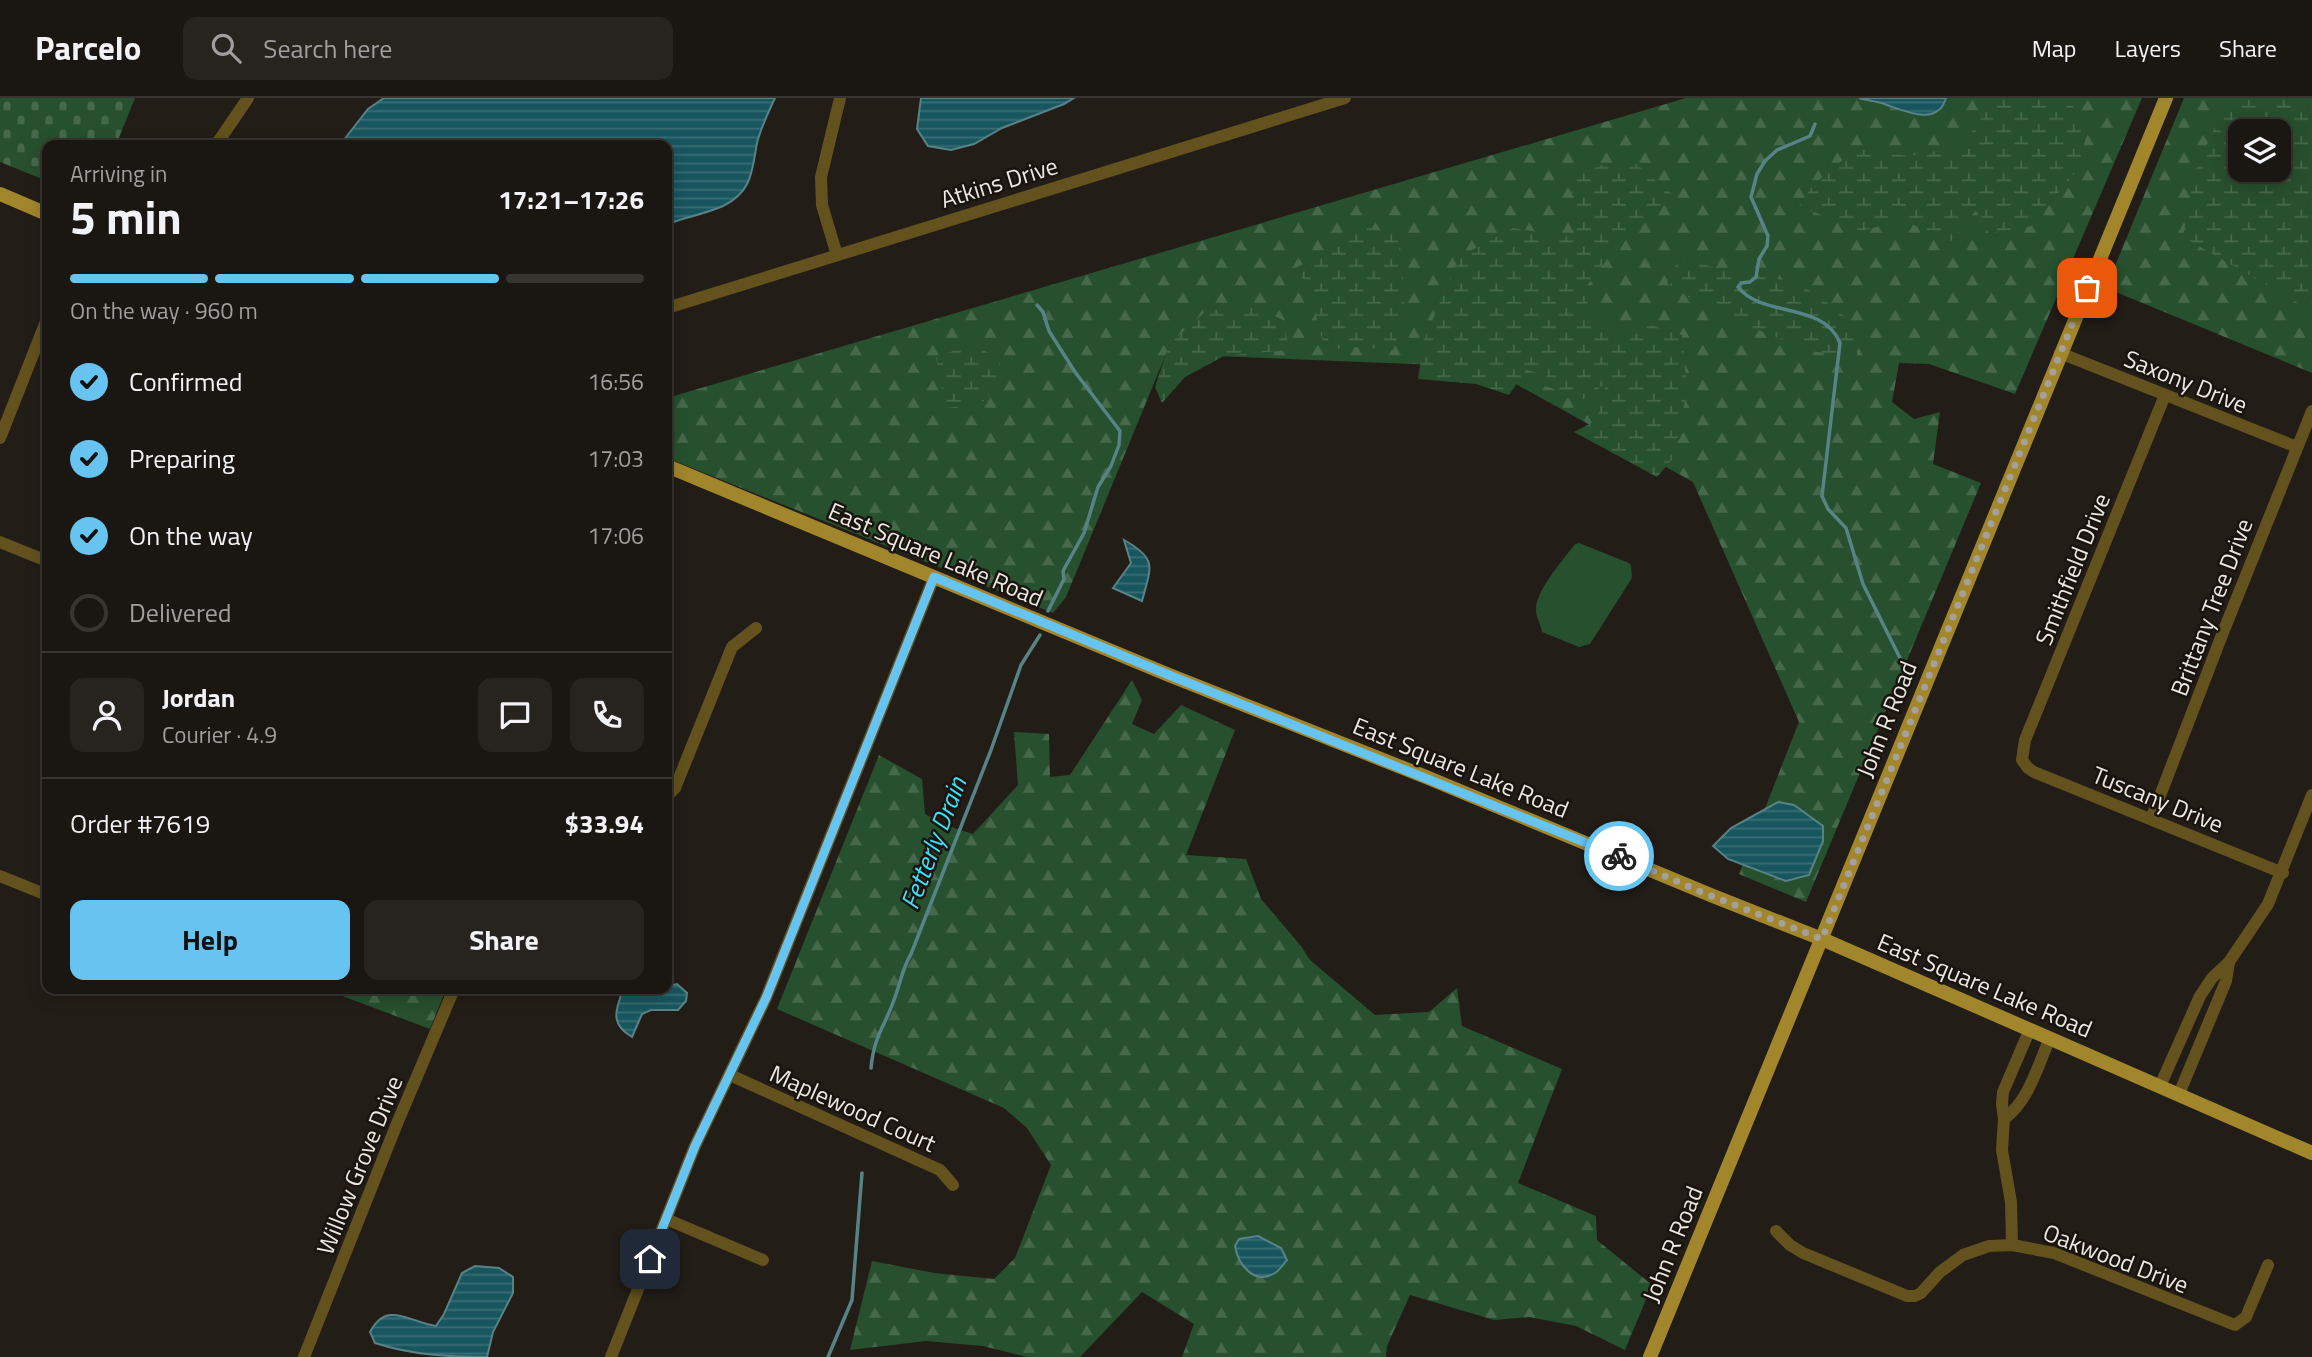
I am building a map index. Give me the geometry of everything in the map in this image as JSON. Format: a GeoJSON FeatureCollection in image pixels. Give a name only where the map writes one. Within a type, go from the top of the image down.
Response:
{"type":"FeatureCollection","features":[{"type":"Feature","properties":{"kind":"main road","name":"John R Road"},"geometry":{"type":"LineString","coordinates":[[1650,1357],[2166,98]]}},
{"type":"Feature","properties":{"kind":"main road"},"geometry":{"type":"LineString","coordinates":[[0,194],[42,212]]}},
{"type":"Feature","properties":{"kind":"main road","name":"East Square Lake Road"},"geometry":{"type":"LineString","coordinates":[[672,468],[1158,671],[1822,939],[2312,1153]]}},
{"type":"Feature","properties":{"kind":"street"},"geometry":{"type":"LineString","coordinates":[[219,140],[248,98]]}},
{"type":"Feature","properties":{"kind":"street"},"geometry":{"type":"LineString","coordinates":[[837,255],[822,205],[821,177],[840,98]]}},
{"type":"Feature","properties":{"kind":"street","name":"Atkins Drive"},"geometry":{"type":"LineString","coordinates":[[672,306],[1345,98]]}},
{"type":"Feature","properties":{"kind":"street"},"geometry":{"type":"LineString","coordinates":[[0,438],[42,331]]}},
{"type":"Feature","properties":{"kind":"street","name":"Saxony Drive"},"geometry":{"type":"LineString","coordinates":[[2060,353],[2297,447]]}},
{"type":"Feature","properties":{"kind":"street","name":"Smithfield Drive"},"geometry":{"type":"LineString","coordinates":[[2022,760],[2025,740],[2165,395]]}},
{"type":"Feature","properties":{"kind":"street","name":"Brittany Tree Drive"},"geometry":{"type":"LineString","coordinates":[[2151,819],[2221,635],[2312,411]]}},
{"type":"Feature","properties":{"kind":"street"},"geometry":{"type":"LineString","coordinates":[[0,542],[42,559]]}},
{"type":"Feature","properties":{"kind":"street"},"geometry":{"type":"LineString","coordinates":[[611,1357],[695,1146],[758,1017],[934,577]]}},
{"type":"Feature","properties":{"kind":"street"},"geometry":{"type":"LineString","coordinates":[[672,791],[732,647],[756,628]]}},
{"type":"Feature","properties":{"kind":"street","name":"Tuscany Drive"},"geometry":{"type":"LineString","coordinates":[[2022,760],[2034,772],[2283,873]]}},
{"type":"Feature","properties":{"kind":"street"},"geometry":{"type":"LineString","coordinates":[[2160,1086],[2200,996],[2212,978],[2229,962],[2268,904],[2283,873],[2312,795]]}},
{"type":"Feature","properties":{"kind":"street"},"geometry":{"type":"LineString","coordinates":[[0,876],[42,893]]}},
{"type":"Feature","properties":{"kind":"street"},"geometry":{"type":"LineString","coordinates":[[2179,1094],[2226,981],[2229,962]]}},
{"type":"Feature","properties":{"kind":"street","name":"Willow Grove Drive"},"geometry":{"type":"LineString","coordinates":[[304,1357],[452,994]]}},
{"type":"Feature","properties":{"kind":"street"},"geometry":{"type":"LineString","coordinates":[[2012,1245],[2011,1202],[2002,1150],[2004,1119],[2001,1104],[2003,1092],[2030,1029]]}},
{"type":"Feature","properties":{"kind":"street"},"geometry":{"type":"LineString","coordinates":[[2004,1119],[2016,1110],[2022,1100],[2050,1038]]}},
{"type":"Feature","properties":{"kind":"street","name":"Maplewood Court"},"geometry":{"type":"LineString","coordinates":[[730,1075],[940,1170],[953,1185]]}},
{"type":"Feature","properties":{"kind":"street"},"geometry":{"type":"LineString","coordinates":[[666,1219],[763,1260]]}},
{"type":"Feature","properties":{"kind":"street","name":"Oakwood Drive"},"geometry":{"type":"LineString","coordinates":[[1776,1231],[1803,1253],[1911,1297],[1921,1293],[1940,1272],[1963,1255],[1989,1246],[2012,1245],[2054,1254],[2235,1325],[2246,1317],[2268,1265]]}},
{"type":"Feature","properties":{"kind":"green space"},"geometry":{"type":"Polygon","coordinates":[[[0,98],[135,98],[118,140],[42,140],[42,179],[0,162],[0,98]]]}},
{"type":"Feature","properties":{"kind":"green space"},"geometry":{"type":"Polygon","coordinates":[[[1686,98],[2142,98],[2015,394],[1929,364],[1899,363],[1892,402],[1914,419],[1940,412],[1933,464],[1981,483],[1806,902],[1739,874],[1799,722],[1693,482],[1485,367],[1166,354],[1066,597],[1053,613],[672,460],[672,397],[1686,98]]]}},
{"type":"Feature","properties":{"kind":"green space"},"geometry":{"type":"Polygon","coordinates":[[[1995,98],[2068,98],[2087,131],[2080,167],[2031,226],[1989,234],[1977,209],[1951,241],[1903,220],[1861,231],[1799,206],[1814,184],[1856,149],[1908,156],[1962,146],[1995,98]]]}},
{"type":"Feature","properties":{"kind":"green space"},"geometry":{"type":"Polygon","coordinates":[[[2184,98],[2312,98],[2312,373],[2106,288],[2184,98]]]}},
{"type":"Feature","properties":{"kind":"green space"},"geometry":{"type":"Polygon","coordinates":[[[2228,98],[2312,98],[2312,311],[2183,237],[2194,174],[2228,98]]]}},
{"type":"Feature","properties":{"kind":"green space"},"geometry":{"type":"Polygon","coordinates":[[[1605,164],[1636,164],[1673,195],[1616,248],[1586,287],[1588,311],[1625,344],[1647,324],[1682,335],[1687,390],[1674,457],[1657,477],[1574,432],[1597,420],[1606,383],[1584,399],[1545,386],[1547,375],[1526,370],[1509,395],[1476,384],[1418,379],[1424,340],[1459,257],[1513,228],[1577,238],[1577,203],[1566,179],[1605,164]]]}},
{"type":"Feature","properties":{"kind":"green space"},"geometry":{"type":"Polygon","coordinates":[[[1366,227],[1397,234],[1403,274],[1404,317],[1393,350],[1356,347],[1325,350],[1309,289],[1296,268],[1366,227]]]}},
{"type":"Feature","properties":{"kind":"green space"},"geometry":{"type":"Polygon","coordinates":[[[1680,257],[1725,271],[1797,282],[1838,310],[1862,333],[1856,358],[1811,351],[1695,301],[1667,283],[1680,257]]]}},
{"type":"Feature","properties":{"kind":"green space"},"geometry":{"type":"Polygon","coordinates":[[[1248,304],[1283,320],[1289,350],[1224,356],[1185,377],[1162,403],[1155,387],[1169,344],[1205,312],[1248,304]]]}},
{"type":"Feature","properties":{"kind":"green space"},"geometry":{"type":"Polygon","coordinates":[[[973,344],[1000,360],[1001,379],[981,404],[945,408],[936,357],[973,344]]]}},
{"type":"Feature","properties":{"kind":"green space"},"geometry":{"type":"Polygon","coordinates":[[[1579,543],[1629,563],[1632,578],[1590,644],[1579,647],[1542,632],[1536,610],[1545,585],[1575,544],[1579,543]]]}},
{"type":"Feature","properties":{"kind":"green space"},"geometry":{"type":"Polygon","coordinates":[[[1132,680],[1142,700],[1132,724],[1154,734],[1181,705],[1235,730],[1186,855],[1246,859],[1261,899],[1310,960],[1375,1015],[1429,1012],[1457,988],[1462,1026],[1562,1069],[1518,1183],[1596,1216],[1597,1240],[1652,1285],[1625,1350],[1576,1326],[1529,1317],[1494,1320],[1410,1295],[1387,1346],[1386,1357],[1182,1357],[1194,1324],[1142,1292],[1080,1357],[1027,1357],[983,1346],[926,1341],[850,1350],[872,1261],[934,1273],[994,1279],[1015,1258],[1051,1165],[1027,1128],[1004,1108],[777,1009],[879,755],[922,779],[925,814],[945,825],[973,834],[1018,785],[1014,732],[1049,734],[1050,777],[1070,775],[1132,680]]]}},
{"type":"Feature","properties":{"kind":"green space"},"geometry":{"type":"Polygon","coordinates":[[[337,994],[444,994],[430,1029],[337,994]]]}},
{"type":"Feature","properties":{"kind":"water"},"geometry":{"type":"Polygon","coordinates":[[[384,98],[775,98],[759,137],[752,172],[740,194],[716,209],[672,222],[672,140],[344,140],[368,109],[384,98]]]}},
{"type":"Feature","properties":{"kind":"water"},"geometry":{"type":"Polygon","coordinates":[[[921,98],[1074,98],[1002,128],[974,144],[951,150],[928,146],[917,129],[921,98]]]}},
{"type":"Feature","properties":{"kind":"water"},"geometry":{"type":"Polygon","coordinates":[[[1859,98],[1946,98],[1936,112],[1921,115],[1859,98]]]}},
{"type":"Feature","properties":{"kind":"water"},"geometry":{"type":"Polygon","coordinates":[[[1124,540],[1142,553],[1149,565],[1142,601],[1113,588],[1131,563],[1124,540]]]}},
{"type":"Feature","properties":{"kind":"water"},"geometry":{"type":"Polygon","coordinates":[[[1778,802],[1794,805],[1823,826],[1823,841],[1809,875],[1786,881],[1728,859],[1713,846],[1731,828],[1778,802]]]}},
{"type":"Feature","properties":{"kind":"water"},"geometry":{"type":"Polygon","coordinates":[[[677,984],[687,993],[686,1001],[678,1010],[651,1010],[642,1014],[632,1037],[621,1028],[616,1013],[622,994],[672,994],[672,985],[677,984]]]}},
{"type":"Feature","properties":{"kind":"water"},"geometry":{"type":"Polygon","coordinates":[[[1258,1236],[1281,1248],[1287,1260],[1277,1272],[1260,1277],[1243,1266],[1235,1246],[1239,1239],[1258,1236]]]}},
{"type":"Feature","properties":{"kind":"water"},"geometry":{"type":"Polygon","coordinates":[[[475,1266],[499,1268],[513,1277],[513,1293],[493,1332],[487,1357],[431,1355],[375,1343],[370,1332],[377,1322],[391,1315],[436,1326],[462,1273],[475,1266]]]}},
{"type":"Feature","properties":{"kind":"waterway"},"geometry":{"type":"LineString","coordinates":[[1815,124],[1810,136],[1777,150],[1765,161],[1757,174],[1751,197],[1768,236],[1767,246],[1759,259],[1756,277],[1738,287],[1749,297],[1762,303],[1820,321],[1832,330],[1840,343],[1822,496],[1828,509],[1846,528],[1863,584],[1902,662],[1904,673],[1899,685]]}},
{"type":"Feature","properties":{"kind":"waterway","name":"Fetterly Drain"},"geometry":{"type":"LineString","coordinates":[[1037,305],[1043,312],[1049,331],[1075,372],[1120,431],[1119,445],[1111,466],[1098,487],[1084,533],[1063,571],[1064,579],[1048,611]]}},
{"type":"Feature","properties":{"kind":"waterway","name":"Fetterly Drain"},"geometry":{"type":"LineString","coordinates":[[871,1068],[877,1040],[991,750],[1021,665],[1040,635]]}},
{"type":"Feature","properties":{"kind":"waterway","name":"Fetterly Drain"},"geometry":{"type":"LineString","coordinates":[[828,1357],[852,1300],[862,1173]]}},
{"type":"Feature","properties":{"kind":"way so far"},"geometry":{"type":"LineString","coordinates":[[1619,856],[1699,891],[1822,939],[2087,288]]}},
{"type":"Feature","properties":{"kind":"route"},"geometry":{"type":"LineString","coordinates":[[650,1259],[695,1146],[766,998],[934,577],[1169,675],[1619,856]]}}]}
